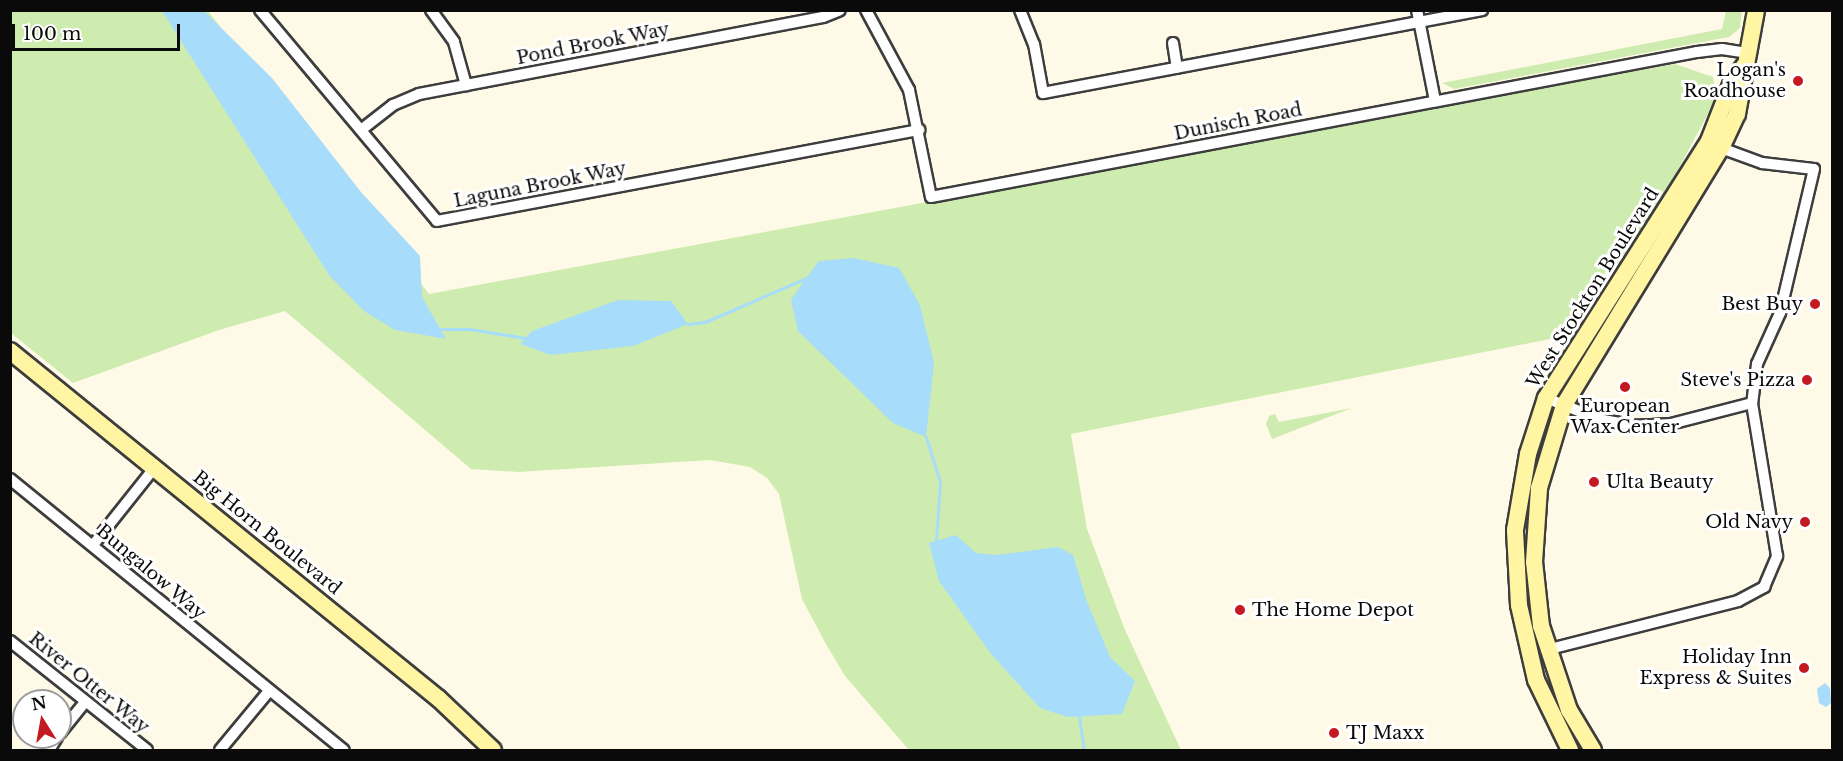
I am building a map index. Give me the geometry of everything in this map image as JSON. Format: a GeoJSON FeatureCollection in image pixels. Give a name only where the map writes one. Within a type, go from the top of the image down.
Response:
{"type":"FeatureCollection","features":[{"type":"Feature","properties":{"kind":"street","name":"Laguna Brook Way"},"geometry":{"type":"LineString","coordinates":[[260,10],[437,221],[919,130]]}},
{"type":"Feature","properties":{"kind":"street"},"geometry":{"type":"LineString","coordinates":[[431,10],[454,42],[466,85]]}},
{"type":"Feature","properties":{"kind":"street","name":"Pond Brook Way"},"geometry":{"type":"LineString","coordinates":[[361,130],[405,99],[466,85],[824,17],[840,10]]}},
{"type":"Feature","properties":{"kind":"street","name":"Dunisch Road"},"geometry":{"type":"LineString","coordinates":[[866,10],[906,82],[919,130],[932,197],[1697,52],[1722,49],[1746,60]]}},
{"type":"Feature","properties":{"kind":"street"},"geometry":{"type":"LineString","coordinates":[[1020,10],[1034,44],[1044,93],[1482,10]]}},
{"type":"Feature","properties":{"kind":"street"},"geometry":{"type":"LineString","coordinates":[[1418,10],[1435,102]]}},
{"type":"Feature","properties":{"kind":"street","name":"West Stockton Boulevard"},"geometry":{"type":"LineString","coordinates":[[1593,750],[1569,710],[1546,650],[1537,601],[1535,510],[1564,405],[1721,148],[1745,89],[1746,60],[1756,10]]}},
{"type":"Feature","properties":{"kind":"street"},"geometry":{"type":"LineString","coordinates":[[1173,43],[1177,68]]}},
{"type":"Feature","properties":{"kind":"street","name":"West Stockton Boulevard"},"geometry":{"type":"LineString","coordinates":[[1570,750],[1536,680],[1524,630],[1516,569],[1521,486],[1546,398],[1709,141],[1732,82],[1746,60]]}},
{"type":"Feature","properties":{"kind":"street"},"geometry":{"type":"LineString","coordinates":[[1546,650],[1727,604],[1764,587],[1777,556],[1752,403],[1757,364],[1780,313],[1814,169],[1756,161],[1721,148]]}},
{"type":"Feature","properties":{"kind":"street","name":"Big Horn Boulevard"},"geometry":{"type":"LineString","coordinates":[[10,351],[439,699],[494,750]]}},
{"type":"Feature","properties":{"kind":"street"},"geometry":{"type":"LineString","coordinates":[[1546,398],[1618,424],[1655,426],[1752,403]]}},
{"type":"Feature","properties":{"kind":"street"},"geometry":{"type":"LineString","coordinates":[[93,545],[155,467]]}},
{"type":"Feature","properties":{"kind":"street","name":"Bungalow Way"},"geometry":{"type":"LineString","coordinates":[[10,479],[344,750]]}},
{"type":"Feature","properties":{"kind":"street","name":"River Otter Way"},"geometry":{"type":"LineString","coordinates":[[10,641],[147,750]]}},
{"type":"Feature","properties":{"kind":"street"},"geometry":{"type":"LineString","coordinates":[[220,750],[269,691]]}},
{"type":"Feature","properties":{"kind":"street"},"geometry":{"type":"LineString","coordinates":[[72,718],[85,702]]}},
{"type":"Feature","properties":{"kind":"green space"},"geometry":{"type":"Polygon","coordinates":[[[10,11],[208,11],[429,294],[1675,64],[1713,77],[1717,97],[1668,188],[1570,335],[1071,434],[1087,529],[1125,630],[1181,750],[909,750],[845,676],[826,644],[802,599],[779,494],[767,478],[750,467],[710,460],[518,472],[471,469],[285,311],[219,330],[73,383],[11,333],[10,11]]]}},
{"type":"Feature","properties":{"kind":"green space"},"geometry":{"type":"Polygon","coordinates":[[[1726,11],[1742,11],[1740,28],[1729,37],[1454,89],[1442,83],[1722,29],[1726,11]]]}},
{"type":"Feature","properties":{"kind":"green space"},"geometry":{"type":"Polygon","coordinates":[[[1352,408],[1272,439],[1266,424],[1269,416],[1275,414],[1279,422],[1352,408]]]}},
{"type":"Feature","properties":{"kind":"water"},"geometry":{"type":"Polygon","coordinates":[[[162,11],[204,11],[272,78],[361,192],[420,256],[422,297],[446,339],[395,330],[364,311],[329,275],[162,11]]]}},
{"type":"Feature","properties":{"kind":"water"},"geometry":{"type":"Polygon","coordinates":[[[854,258],[899,268],[920,305],[934,363],[926,437],[893,423],[798,331],[791,300],[819,261],[854,258]]]}},
{"type":"Feature","properties":{"kind":"water"},"geometry":{"type":"Polygon","coordinates":[[[618,300],[671,301],[688,324],[633,346],[551,355],[520,344],[532,331],[618,300]]]}},
{"type":"Feature","properties":{"kind":"water"},"geometry":{"type":"Polygon","coordinates":[[[956,535],[976,553],[996,555],[1058,547],[1073,555],[1087,602],[1110,657],[1135,681],[1122,714],[1068,717],[1040,708],[991,654],[939,581],[929,543],[956,535]]]}},
{"type":"Feature","properties":{"kind":"water"},"geometry":{"type":"Polygon","coordinates":[[[1825,683],[1830,688],[1831,703],[1826,707],[1819,703],[1817,689],[1825,683]]]}},
{"type":"Feature","properties":{"kind":"waterway"},"geometry":{"type":"LineString","coordinates":[[688,324],[705,322],[806,278]]}},
{"type":"Feature","properties":{"kind":"waterway"},"geometry":{"type":"LineString","coordinates":[[441,329],[470,329],[525,338]]}},
{"type":"Feature","properties":{"kind":"waterway"},"geometry":{"type":"LineString","coordinates":[[926,437],[940,482],[936,541]]}},
{"type":"Feature","properties":{"kind":"waterway"},"geometry":{"type":"LineString","coordinates":[[1079,716],[1084,750]]}},
{"type":"Feature","properties":{"kind":"place","name":"Logan's Roadhouse"},"geometry":{"type":"Point","coordinates":[1798,81]}},
{"type":"Feature","properties":{"kind":"place","name":"Best Buy"},"geometry":{"type":"Point","coordinates":[1815,304]}},
{"type":"Feature","properties":{"kind":"place","name":"Steve's Pizza"},"geometry":{"type":"Point","coordinates":[1807,380]}},
{"type":"Feature","properties":{"kind":"place","name":"European Wax Center"},"geometry":{"type":"Point","coordinates":[1625,387]}},
{"type":"Feature","properties":{"kind":"place","name":"Ulta Beauty"},"geometry":{"type":"Point","coordinates":[1594,482]}},
{"type":"Feature","properties":{"kind":"place","name":"Old Navy"},"geometry":{"type":"Point","coordinates":[1805,522]}},
{"type":"Feature","properties":{"kind":"place","name":"The Home Depot"},"geometry":{"type":"Point","coordinates":[1240,610]}},
{"type":"Feature","properties":{"kind":"place","name":"Holiday Inn Express & Suites"},"geometry":{"type":"Point","coordinates":[1804,668]}},
{"type":"Feature","properties":{"kind":"place","name":"TJ Maxx"},"geometry":{"type":"Point","coordinates":[1334,733]}}]}
